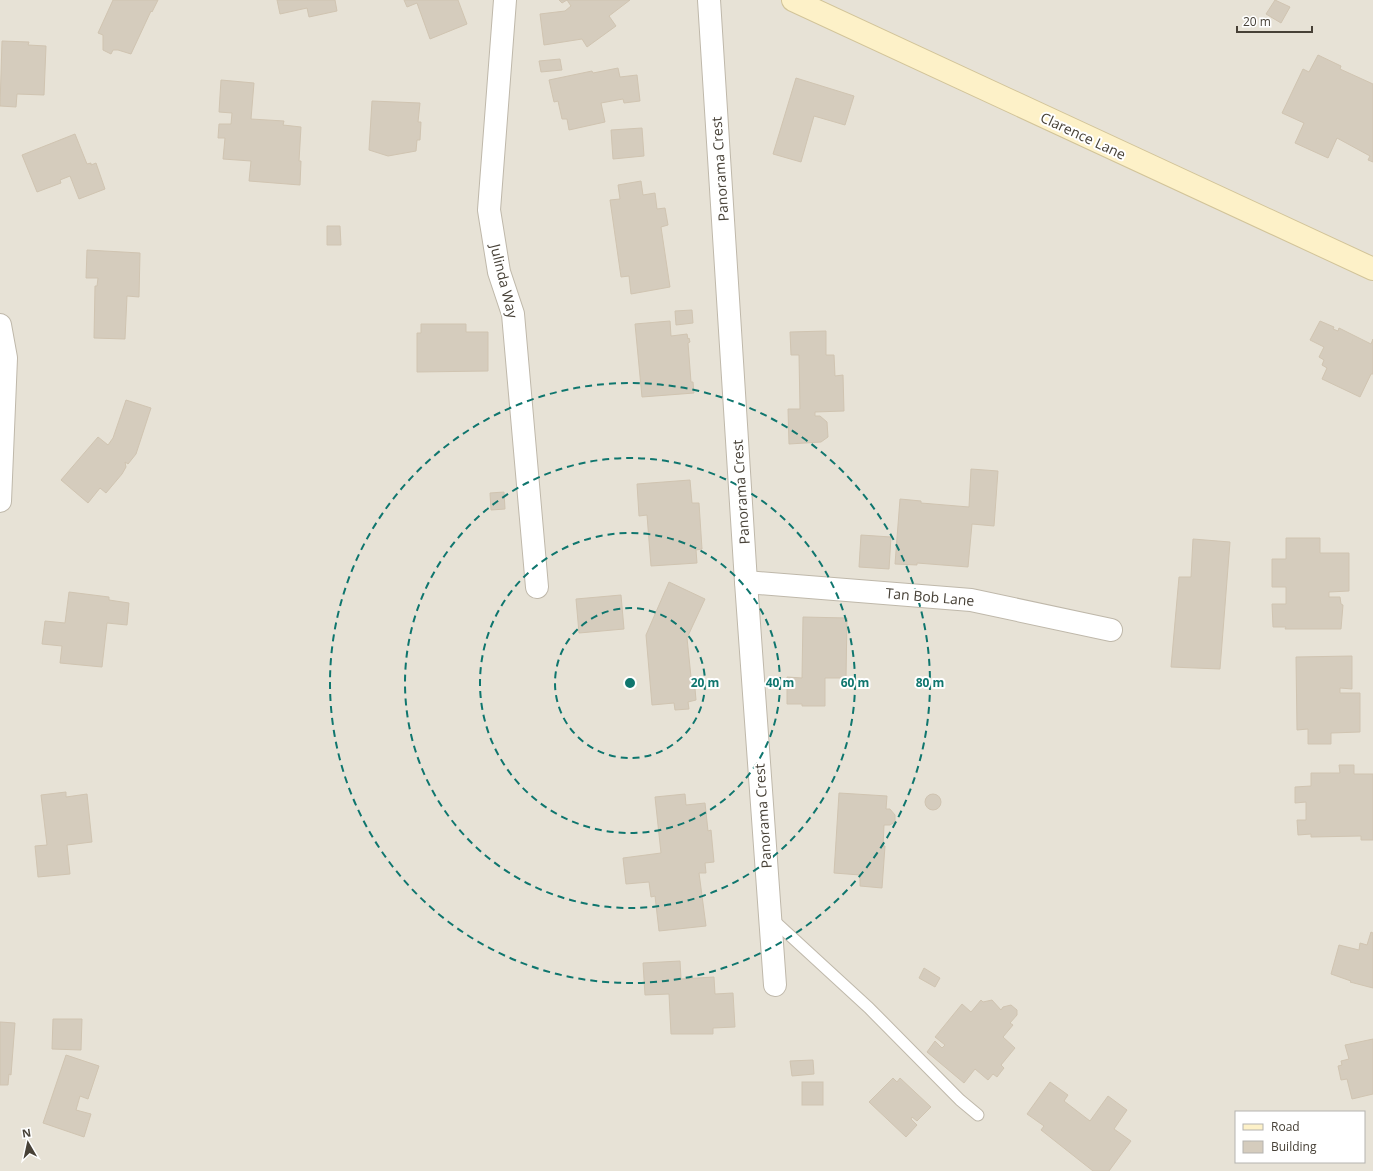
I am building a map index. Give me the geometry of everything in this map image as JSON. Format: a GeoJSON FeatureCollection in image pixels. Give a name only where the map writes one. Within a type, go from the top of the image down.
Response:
{"type":"FeatureCollection","features":[{"type":"Feature","properties":{"kind":"street","name":"Julinda Way"},"geometry":{"type":"LineString","coordinates":[[505,0],[489,210],[499,272],[514,314],[537,587]]}},
{"type":"Feature","properties":{"kind":"street","name":"Panorama Crest"},"geometry":{"type":"LineString","coordinates":[[709,0],[746,582],[775,985]]}},
{"type":"Feature","properties":{"kind":"street","name":"Clarence Lane"},"geometry":{"type":"LineString","coordinates":[[793,0],[1373,269]]}},
{"type":"Feature","properties":{"kind":"street"},"geometry":{"type":"LineString","coordinates":[[0,325],[6,358],[0,501]]}},
{"type":"Feature","properties":{"kind":"street","name":"Tan Bob Lane"},"geometry":{"type":"LineString","coordinates":[[746,582],[971,600],[1111,630]]}},
{"type":"Feature","properties":{"kind":"lane"},"geometry":{"type":"LineString","coordinates":[[771,917],[869,1008],[960,1100],[978,1115]]}},
{"type":"Feature","properties":{"kind":"shaded area"},"geometry":{"type":"Polygon","coordinates":[[[0,0],[1373,0],[1373,1171],[0,1171],[0,0]]]}},
{"type":"Feature","properties":{"kind":"building"},"geometry":{"type":"Polygon","coordinates":[[[113,0],[158,0],[152,12],[151,11],[131,54],[113,50],[111,54],[103,50],[103,35],[98,33],[113,0]]]}},
{"type":"Feature","properties":{"kind":"building"},"geometry":{"type":"Polygon","coordinates":[[[277,0],[335,0],[337,11],[309,17],[307,8],[280,14],[277,0]]]}},
{"type":"Feature","properties":{"kind":"building"},"geometry":{"type":"Polygon","coordinates":[[[404,0],[458,0],[467,24],[430,39],[417,3],[407,7],[404,0]]]}},
{"type":"Feature","properties":{"kind":"building"},"geometry":{"type":"Polygon","coordinates":[[[559,0],[567,0],[562,3],[559,0]]]}},
{"type":"Feature","properties":{"kind":"building"},"geometry":{"type":"Polygon","coordinates":[[[567,0],[630,0],[609,16],[616,26],[587,47],[582,39],[544,45],[540,14],[565,11],[571,6],[567,0]]]}},
{"type":"Feature","properties":{"kind":"building"},"geometry":{"type":"Polygon","coordinates":[[[1275,0],[1290,7],[1281,23],[1266,14],[1275,0]]]}},
{"type":"Feature","properties":{"kind":"building"},"geometry":{"type":"Polygon","coordinates":[[[2,41],[29,42],[28,45],[46,46],[44,95],[17,94],[16,107],[0,106],[2,41]]]}},
{"type":"Feature","properties":{"kind":"building"},"geometry":{"type":"Polygon","coordinates":[[[1318,55],[1341,66],[1340,69],[1373,84],[1373,162],[1368,160],[1370,156],[1337,138],[1328,158],[1295,143],[1304,123],[1282,113],[1303,69],[1309,72],[1318,55]]]}},
{"type":"Feature","properties":{"kind":"building"},"geometry":{"type":"Polygon","coordinates":[[[560,59],[562,70],[541,72],[539,61],[560,59]]]}},
{"type":"Feature","properties":{"kind":"building"},"geometry":{"type":"Polygon","coordinates":[[[618,68],[620,77],[637,75],[640,101],[624,103],[623,99],[601,103],[605,122],[569,130],[567,119],[562,119],[558,101],[554,102],[549,80],[592,71],[593,73],[618,68]]]}},
{"type":"Feature","properties":{"kind":"building"},"geometry":{"type":"Polygon","coordinates":[[[796,78],[854,96],[845,125],[814,116],[801,162],[773,154],[796,78]]]}},
{"type":"Feature","properties":{"kind":"building"},"geometry":{"type":"Polygon","coordinates":[[[221,80],[254,83],[251,119],[284,121],[283,125],[301,127],[299,161],[301,161],[300,185],[249,181],[251,161],[223,159],[225,138],[218,138],[219,124],[231,124],[232,113],[219,112],[221,80]]]}},
{"type":"Feature","properties":{"kind":"building"},"geometry":{"type":"Polygon","coordinates":[[[372,101],[420,103],[418,122],[421,122],[420,140],[417,140],[416,151],[388,156],[369,150],[372,101]]]}},
{"type":"Feature","properties":{"kind":"building"},"geometry":{"type":"Polygon","coordinates":[[[642,128],[644,156],[613,159],[611,130],[642,128]]]}},
{"type":"Feature","properties":{"kind":"building"},"geometry":{"type":"Polygon","coordinates":[[[75,134],[87,164],[91,163],[91,165],[96,163],[105,189],[79,199],[70,176],[60,180],[61,183],[37,192],[22,155],[75,134]]]}},
{"type":"Feature","properties":{"kind":"building"},"geometry":{"type":"Polygon","coordinates":[[[641,181],[643,195],[655,193],[657,209],[665,208],[668,225],[661,227],[670,287],[631,294],[629,276],[621,277],[610,200],[620,199],[618,185],[641,181]]]}},
{"type":"Feature","properties":{"kind":"building"},"geometry":{"type":"Polygon","coordinates":[[[327,226],[340,226],[341,245],[327,245],[327,226]]]}},
{"type":"Feature","properties":{"kind":"building"},"geometry":{"type":"Polygon","coordinates":[[[87,250],[140,253],[139,297],[127,296],[125,339],[94,338],[95,286],[97,286],[98,278],[86,278],[87,250]]]}},
{"type":"Feature","properties":{"kind":"building"},"geometry":{"type":"Polygon","coordinates":[[[692,310],[693,323],[676,325],[675,311],[692,310]]]}},
{"type":"Feature","properties":{"kind":"building"},"geometry":{"type":"Polygon","coordinates":[[[670,321],[671,336],[687,334],[688,339],[689,338],[690,342],[688,343],[691,382],[693,382],[694,393],[642,397],[635,324],[670,321]]]}},
{"type":"Feature","properties":{"kind":"building"},"geometry":{"type":"Polygon","coordinates":[[[1320,321],[1334,327],[1333,329],[1338,331],[1339,328],[1371,344],[1373,339],[1373,374],[1371,374],[1360,397],[1322,379],[1327,368],[1322,365],[1324,360],[1319,357],[1324,347],[1310,340],[1320,321]]]}},
{"type":"Feature","properties":{"kind":"building"},"geometry":{"type":"Polygon","coordinates":[[[421,324],[466,324],[466,332],[488,332],[488,371],[417,372],[417,333],[421,333],[421,324]]]}},
{"type":"Feature","properties":{"kind":"building"},"geometry":{"type":"Polygon","coordinates":[[[826,331],[826,355],[834,355],[835,376],[843,375],[844,411],[815,412],[815,416],[820,416],[827,422],[828,437],[821,442],[789,444],[788,409],[800,409],[799,355],[791,355],[790,332],[826,331]]]}},
{"type":"Feature","properties":{"kind":"building"},"geometry":{"type":"Polygon","coordinates":[[[126,400],[151,408],[136,454],[128,464],[125,462],[126,467],[122,474],[106,493],[100,488],[88,503],[61,480],[98,437],[108,445],[113,438],[126,400]]]}},
{"type":"Feature","properties":{"kind":"building"},"geometry":{"type":"Polygon","coordinates":[[[971,469],[998,471],[994,526],[972,524],[968,567],[917,563],[917,565],[895,564],[900,499],[921,501],[921,503],[969,507],[971,469]]]}},
{"type":"Feature","properties":{"kind":"building"},"geometry":{"type":"Polygon","coordinates":[[[690,480],[692,503],[699,503],[702,549],[696,550],[697,563],[651,566],[647,515],[639,516],[637,484],[690,480]]]}},
{"type":"Feature","properties":{"kind":"building"},"geometry":{"type":"Polygon","coordinates":[[[504,492],[505,509],[491,510],[490,493],[504,492]]]}},
{"type":"Feature","properties":{"kind":"building"},"geometry":{"type":"Polygon","coordinates":[[[861,535],[891,537],[889,569],[859,567],[861,535]]]}},
{"type":"Feature","properties":{"kind":"building"},"geometry":{"type":"Polygon","coordinates":[[[1286,538],[1320,538],[1320,553],[1349,553],[1349,591],[1329,592],[1329,597],[1340,597],[1341,604],[1343,605],[1341,629],[1285,629],[1286,627],[1273,627],[1272,604],[1286,604],[1286,587],[1272,587],[1272,559],[1286,559],[1286,538]]]}},
{"type":"Feature","properties":{"kind":"building"},"geometry":{"type":"Polygon","coordinates":[[[1193,539],[1230,542],[1220,669],[1171,667],[1179,577],[1191,577],[1193,539]]]}},
{"type":"Feature","properties":{"kind":"building"},"geometry":{"type":"Polygon","coordinates":[[[669,582],[705,599],[687,638],[691,677],[694,677],[696,700],[688,702],[689,709],[675,710],[674,703],[652,705],[646,635],[669,582]]]}},
{"type":"Feature","properties":{"kind":"building"},"geometry":{"type":"Polygon","coordinates":[[[69,592],[109,597],[109,600],[129,603],[127,625],[107,623],[102,667],[60,663],[62,646],[42,644],[45,621],[65,623],[69,592]]]}},
{"type":"Feature","properties":{"kind":"building"},"geometry":{"type":"Polygon","coordinates":[[[621,595],[624,629],[579,633],[576,599],[621,595]]]}},
{"type":"Feature","properties":{"kind":"building"},"geometry":{"type":"Polygon","coordinates":[[[803,617],[847,618],[846,678],[825,678],[825,706],[802,706],[802,704],[787,704],[787,677],[802,678],[803,617]]]}},
{"type":"Feature","properties":{"kind":"building"},"geometry":{"type":"Polygon","coordinates":[[[1352,656],[1352,689],[1340,688],[1340,693],[1360,693],[1360,732],[1331,733],[1331,744],[1308,744],[1308,729],[1297,730],[1296,657],[1352,656]]]}},
{"type":"Feature","properties":{"kind":"building"},"geometry":{"type":"Polygon","coordinates":[[[1339,765],[1354,765],[1354,774],[1373,774],[1373,840],[1361,840],[1361,836],[1311,837],[1311,834],[1298,835],[1297,820],[1306,820],[1306,802],[1295,803],[1295,787],[1311,786],[1311,773],[1340,773],[1339,765]]]}},
{"type":"Feature","properties":{"kind":"building"},"geometry":{"type":"Polygon","coordinates":[[[66,792],[66,797],[87,794],[92,842],[67,845],[70,874],[38,877],[35,846],[47,845],[41,795],[66,792]]]}},
{"type":"Feature","properties":{"kind":"building"},"geometry":{"type":"Polygon","coordinates":[[[839,793],[887,796],[886,809],[890,809],[895,815],[895,822],[890,825],[884,825],[883,846],[885,846],[882,888],[860,886],[860,875],[834,873],[839,793]]]}},
{"type":"Feature","properties":{"kind":"building"},"geometry":{"type":"Polygon","coordinates":[[[685,794],[686,805],[705,803],[708,831],[711,830],[714,862],[705,863],[706,873],[699,873],[706,926],[659,931],[655,896],[651,897],[649,882],[626,884],[623,858],[661,853],[655,797],[685,794]]]}},
{"type":"Feature","properties":{"kind":"building"},"geometry":{"type":"Polygon","coordinates":[[[930,794],[936,794],[941,799],[939,808],[936,810],[930,810],[925,805],[925,799],[930,794]]]}},
{"type":"Feature","properties":{"kind":"building"},"geometry":{"type":"Polygon","coordinates":[[[1371,932],[1373,933],[1373,988],[1350,982],[1351,981],[1331,974],[1339,945],[1359,950],[1360,943],[1367,945],[1371,932]]]}},
{"type":"Feature","properties":{"kind":"building"},"geometry":{"type":"Polygon","coordinates":[[[680,961],[681,979],[714,977],[715,994],[733,993],[735,1027],[713,1028],[713,1034],[671,1034],[669,994],[645,995],[643,963],[680,961]]]}},
{"type":"Feature","properties":{"kind":"building"},"geometry":{"type":"Polygon","coordinates":[[[924,968],[940,978],[935,987],[919,978],[924,968]]]}},
{"type":"Feature","properties":{"kind":"building"},"geometry":{"type":"Polygon","coordinates":[[[981,1000],[983,1002],[992,1000],[1001,1010],[1003,1007],[1011,1005],[1017,1010],[1017,1015],[1010,1023],[1013,1025],[1003,1037],[1015,1048],[1001,1065],[1004,1068],[997,1077],[993,1074],[988,1080],[975,1069],[964,1083],[927,1052],[935,1041],[942,1048],[945,1045],[935,1037],[962,1004],[971,1012],[981,1000]]]}},
{"type":"Feature","properties":{"kind":"building"},"geometry":{"type":"Polygon","coordinates":[[[53,1019],[82,1019],[81,1050],[52,1049],[53,1019]]]}},
{"type":"Feature","properties":{"kind":"building"},"geometry":{"type":"Polygon","coordinates":[[[0,1022],[15,1023],[11,1075],[9,1074],[8,1085],[0,1085],[0,1022]]]}},
{"type":"Feature","properties":{"kind":"building"},"geometry":{"type":"Polygon","coordinates":[[[1373,1039],[1373,1094],[1352,1099],[1347,1079],[1341,1080],[1338,1066],[1342,1065],[1341,1061],[1349,1059],[1345,1045],[1373,1039]]]}},
{"type":"Feature","properties":{"kind":"building"},"geometry":{"type":"Polygon","coordinates":[[[66,1055],[99,1066],[88,1099],[80,1096],[76,1110],[91,1114],[84,1137],[43,1123],[66,1055]]]}},
{"type":"Feature","properties":{"kind":"building"},"geometry":{"type":"Polygon","coordinates":[[[813,1060],[814,1074],[792,1076],[790,1061],[813,1060]]]}},
{"type":"Feature","properties":{"kind":"building"},"geometry":{"type":"Polygon","coordinates":[[[893,1078],[897,1082],[900,1078],[931,1107],[917,1121],[912,1117],[911,1119],[917,1125],[906,1137],[869,1102],[893,1078]]]}},
{"type":"Feature","properties":{"kind":"building"},"geometry":{"type":"Polygon","coordinates":[[[802,1082],[823,1082],[823,1105],[802,1105],[802,1082]]]}},
{"type":"Feature","properties":{"kind":"building"},"geometry":{"type":"Polygon","coordinates":[[[1050,1082],[1068,1095],[1064,1101],[1090,1121],[1108,1096],[1127,1110],[1114,1129],[1131,1141],[1109,1171],[1093,1171],[1041,1130],[1044,1126],[1027,1114],[1050,1082]]]}}]}
